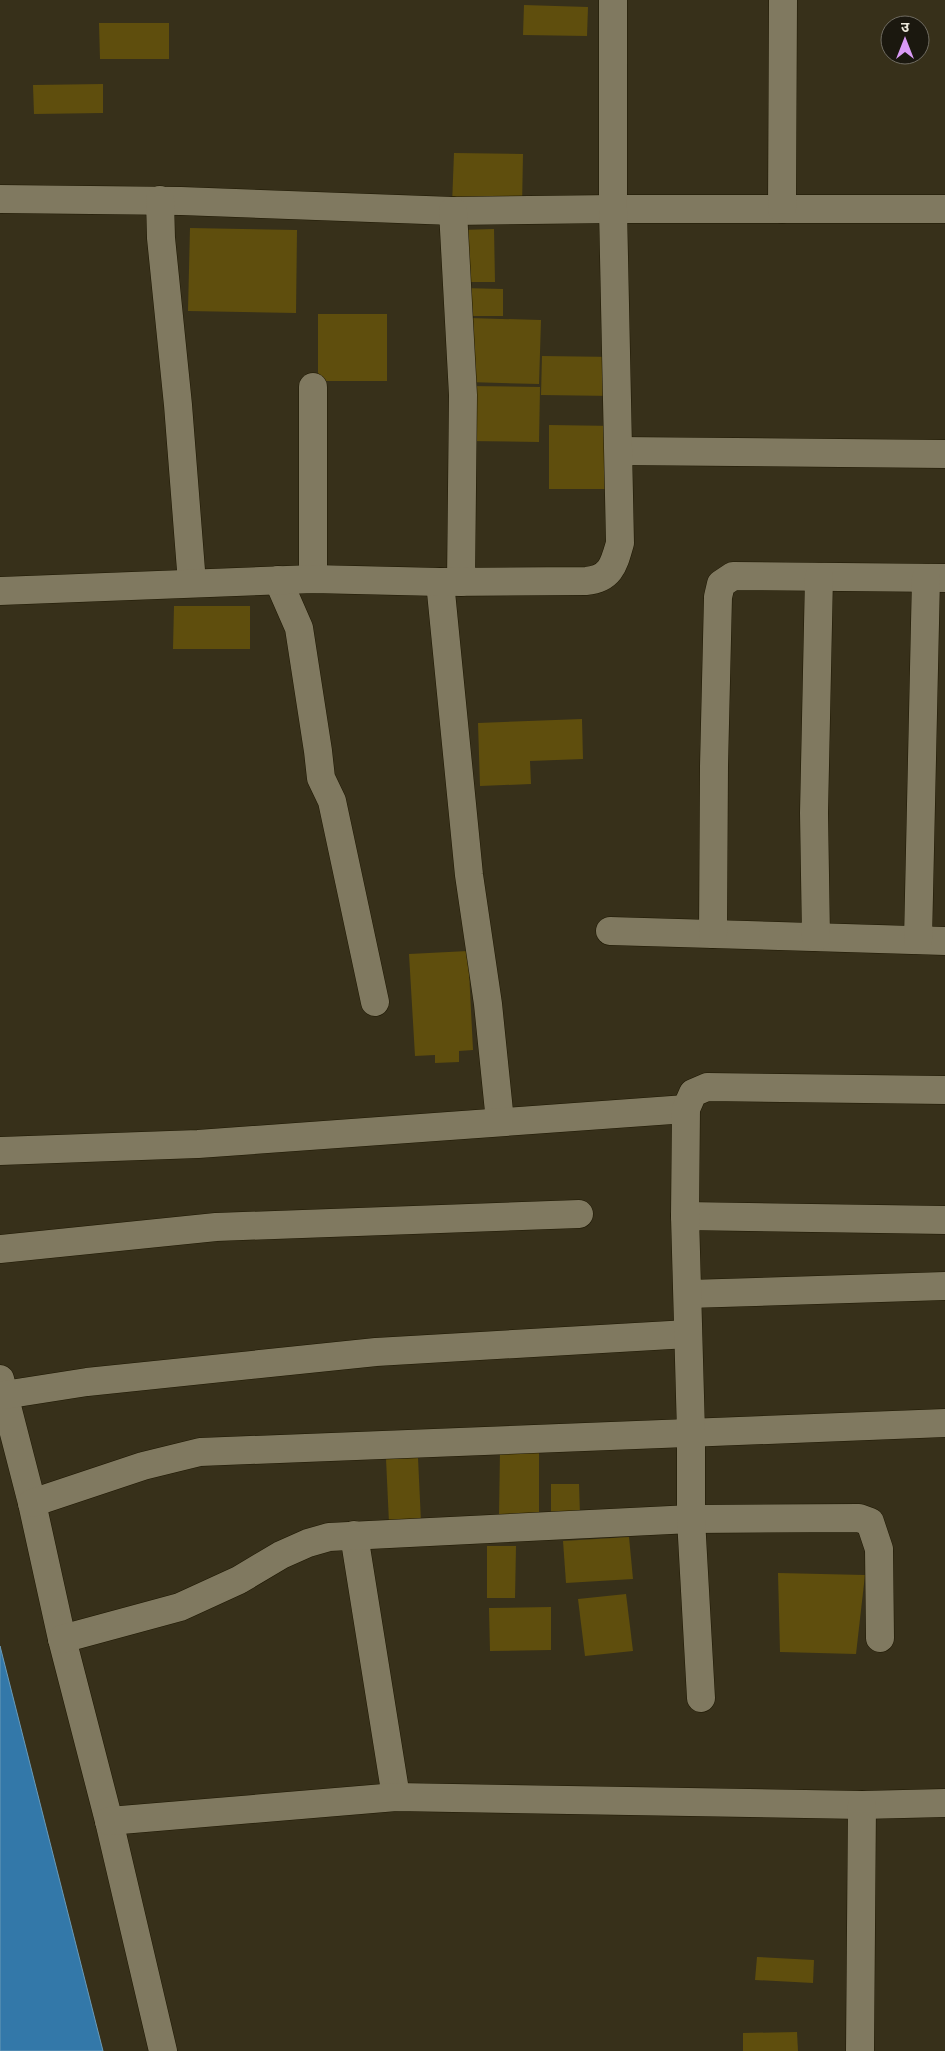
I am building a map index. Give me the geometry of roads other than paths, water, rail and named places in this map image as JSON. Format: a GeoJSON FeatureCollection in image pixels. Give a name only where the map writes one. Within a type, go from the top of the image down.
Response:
{"type":"FeatureCollection","features":[{"type":"Feature","properties":{"kind":"street"},"geometry":{"type":"LineString","coordinates":[[0,591],[312,579],[450,582],[586,581],[596,580],[606,574],[614,562],[620,543],[620,451],[613,209],[613,0]]}},
{"type":"Feature","properties":{"kind":"street"},"geometry":{"type":"LineString","coordinates":[[782,209],[784,0]]}},
{"type":"Feature","properties":{"kind":"street"},"geometry":{"type":"LineString","coordinates":[[0,199],[160,200],[453,211],[945,209]]}},
{"type":"Feature","properties":{"kind":"street"},"geometry":{"type":"LineString","coordinates":[[160,200],[161,238],[178,405],[192,583]]}},
{"type":"Feature","properties":{"kind":"street"},"geometry":{"type":"LineString","coordinates":[[453,211],[463,395],[450,582],[469,875],[488,1004],[500,1121]]}},
{"type":"Feature","properties":{"kind":"street"},"geometry":{"type":"LineString","coordinates":[[312,579],[313,388]]}},
{"type":"Feature","properties":{"kind":"street"},"geometry":{"type":"LineString","coordinates":[[620,451],[945,454]]}},
{"type":"Feature","properties":{"kind":"street"},"geometry":{"type":"LineString","coordinates":[[713,934],[714,766],[718,597],[721,584],[733,576],[936,578],[918,940]]}},
{"type":"Feature","properties":{"kind":"street"},"geometry":{"type":"LineString","coordinates":[[816,936],[814,813],[818,577]]}},
{"type":"Feature","properties":{"kind":"street"},"geometry":{"type":"LineString","coordinates":[[278,580],[298,628],[321,778],[332,801],[342,842],[375,1002]]}},
{"type":"Feature","properties":{"kind":"street"},"geometry":{"type":"LineString","coordinates":[[610,931],[945,941]]}},
{"type":"Feature","properties":{"kind":"street"},"geometry":{"type":"LineString","coordinates":[[701,1698],[691,1519],[691,1432],[685,1216],[686,1109],[694,1093],[707,1087],[945,1090]]}},
{"type":"Feature","properties":{"kind":"street"},"geometry":{"type":"LineString","coordinates":[[0,1151],[198,1144],[686,1109]]}},
{"type":"Feature","properties":{"kind":"street"},"geometry":{"type":"LineString","coordinates":[[0,1249],[216,1227],[579,1214]]}},
{"type":"Feature","properties":{"kind":"street"},"geometry":{"type":"LineString","coordinates":[[685,1216],[945,1220]]}},
{"type":"Feature","properties":{"kind":"street"},"geometry":{"type":"LineString","coordinates":[[688,1294],[945,1286]]}},
{"type":"Feature","properties":{"kind":"street"},"geometry":{"type":"LineString","coordinates":[[163,2051],[109,1821],[62,1639],[32,1504],[2,1387],[87,1382],[376,1352],[688,1334]]}},
{"type":"Feature","properties":{"kind":"street"},"geometry":{"type":"LineString","coordinates":[[32,1504],[143,1466],[200,1452],[945,1423]]}},
{"type":"Feature","properties":{"kind":"street"},"geometry":{"type":"LineString","coordinates":[[62,1639],[180,1607],[216,1592],[281,1554],[329,1537],[691,1519],[859,1518],[870,1522],[878,1550],[880,1638]]}},
{"type":"Feature","properties":{"kind":"street"},"geometry":{"type":"LineString","coordinates":[[354,1535],[396,1797]]}},
{"type":"Feature","properties":{"kind":"street"},"geometry":{"type":"LineString","coordinates":[[109,1821],[396,1797],[862,1805],[945,1802]]}},
{"type":"Feature","properties":{"kind":"street"},"geometry":{"type":"LineString","coordinates":[[860,2051],[862,1805]]}},
{"type":"Feature","properties":{"kind":"water"},"geometry":{"type":"Polygon","coordinates":[[[0,1646],[103,2051],[0,2051],[0,1646]]]}}]}
